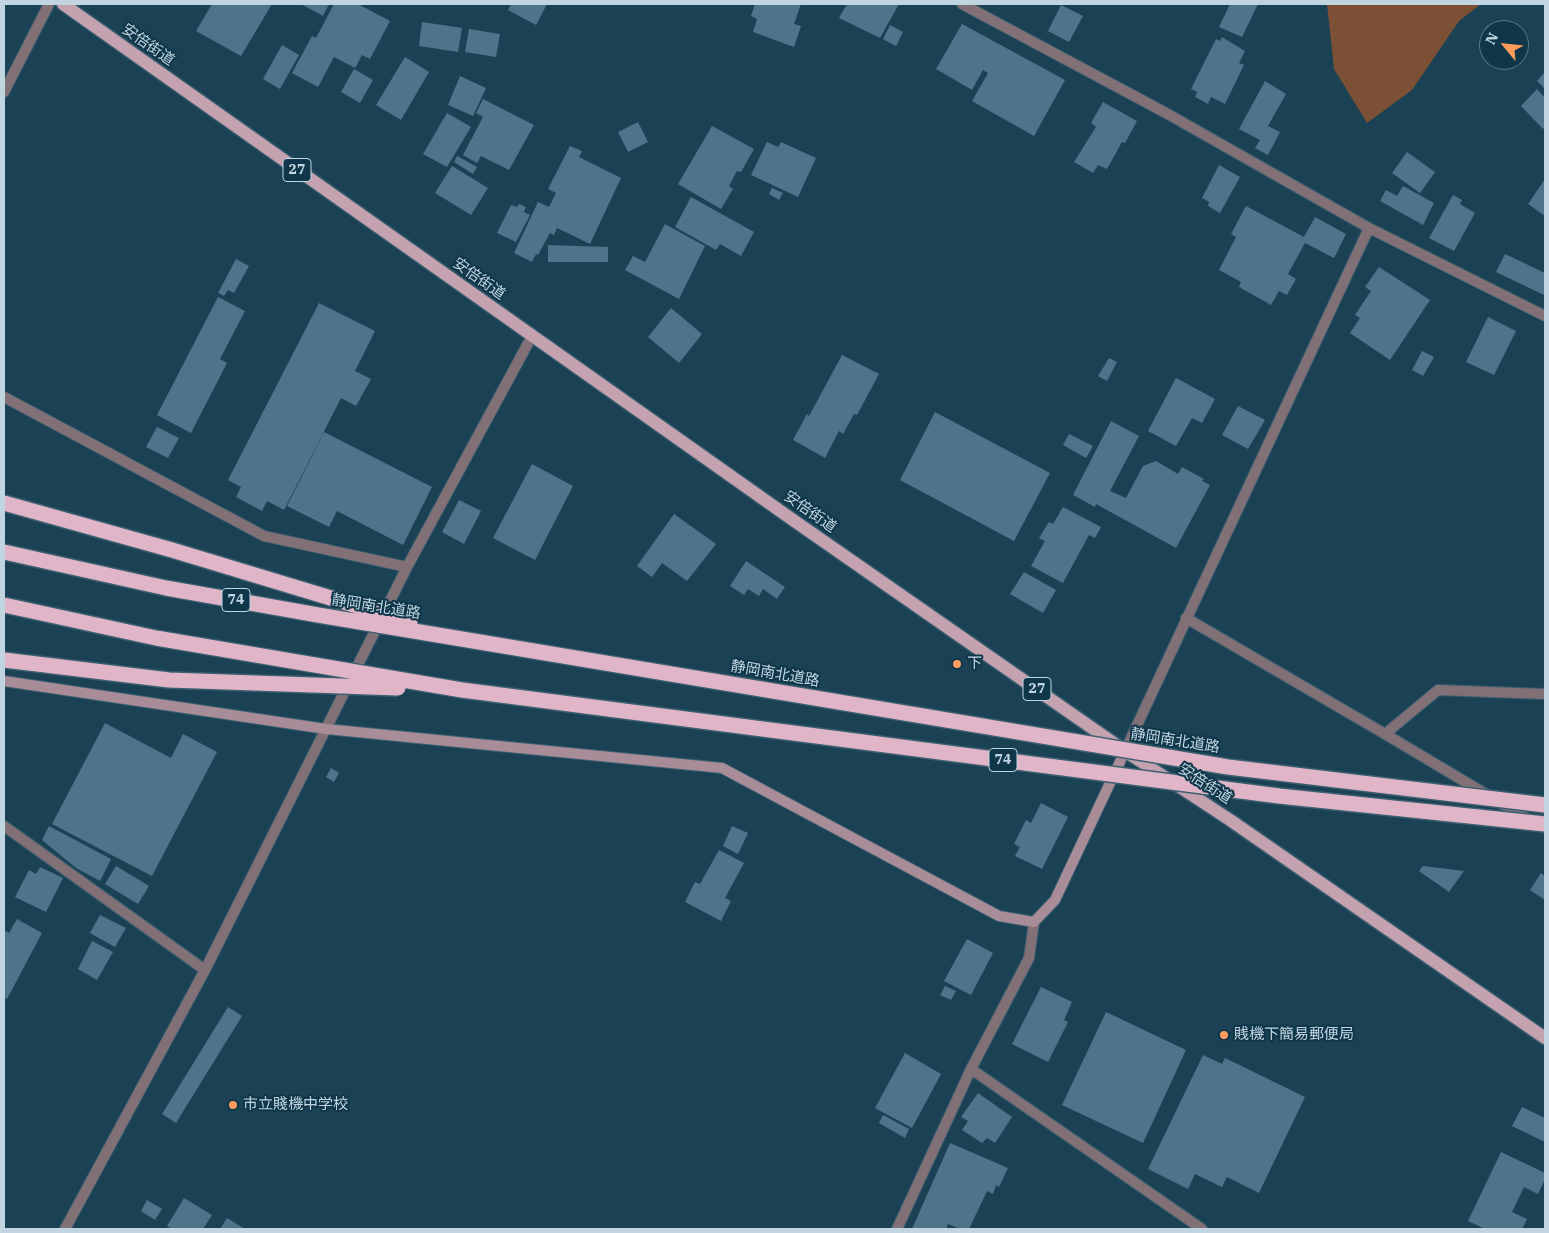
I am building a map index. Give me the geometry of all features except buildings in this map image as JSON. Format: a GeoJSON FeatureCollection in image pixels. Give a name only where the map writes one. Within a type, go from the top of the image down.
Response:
{"type":"FeatureCollection","features":[{"type":"Feature","properties":{"kind":"highway"},"geometry":{"type":"LineString","coordinates":[[4,503],[172,550],[469,640]]}},
{"type":"Feature","properties":{"kind":"highway","name":"静岡南北道路"},"geometry":{"type":"LineString","coordinates":[[4,552],[166,588],[1228,767],[1545,805]]}},
{"type":"Feature","properties":{"kind":"highway","name":"74"},"geometry":{"type":"LineString","coordinates":[[4,605],[156,638],[462,690],[1279,796],[1545,824]]}},
{"type":"Feature","properties":{"kind":"highway"},"geometry":{"type":"LineString","coordinates":[[4,660],[169,680],[462,690]]}},
{"type":"Feature","properties":{"kind":"main road","name":"安倍街道"},"geometry":{"type":"LineString","coordinates":[[63,4],[532,336],[1125,751],[1230,820],[1545,1038]]}},
{"type":"Feature","properties":{"kind":"street"},"geometry":{"type":"LineString","coordinates":[[4,92],[49,4]]}},
{"type":"Feature","properties":{"kind":"street"},"geometry":{"type":"LineString","coordinates":[[962,4],[1166,113],[1369,228],[1545,316]]}},
{"type":"Feature","properties":{"kind":"street"},"geometry":{"type":"LineString","coordinates":[[897,1229],[971,1069],[1029,958],[1034,922],[1054,900],[1369,228]]}},
{"type":"Feature","properties":{"kind":"street"},"geometry":{"type":"LineString","coordinates":[[65,1229],[205,970],[407,567],[532,336]]}},
{"type":"Feature","properties":{"kind":"street"},"geometry":{"type":"LineString","coordinates":[[4,397],[264,536],[407,567]]}},
{"type":"Feature","properties":{"kind":"street"},"geometry":{"type":"LineString","coordinates":[[1186,618],[1545,829]]}},
{"type":"Feature","properties":{"kind":"street"},"geometry":{"type":"LineString","coordinates":[[4,681],[326,729],[722,768],[999,916],[1034,922]]}},
{"type":"Feature","properties":{"kind":"street"},"geometry":{"type":"LineString","coordinates":[[1385,734],[1438,690],[1545,694]]}},
{"type":"Feature","properties":{"kind":"street"},"geometry":{"type":"LineString","coordinates":[[4,826],[205,970]]}},
{"type":"Feature","properties":{"kind":"street"},"geometry":{"type":"LineString","coordinates":[[971,1069],[1202,1229]]}},
{"type":"Feature","properties":{"kind":"shaded area"},"geometry":{"type":"Polygon","coordinates":[[[1327,4],[1481,4],[1459,21],[1412,90],[1367,123],[1334,69],[1327,4]]]}},
{"type":"Feature","properties":{"kind":"place","name":"下"},"geometry":{"type":"Point","coordinates":[957,664]}},
{"type":"Feature","properties":{"kind":"place","name":"賎機下簡易郵便局"},"geometry":{"type":"Point","coordinates":[1224,1035]}},
{"type":"Feature","properties":{"kind":"place","name":"市立賤機中学校"},"geometry":{"type":"Point","coordinates":[233,1105]}}]}
